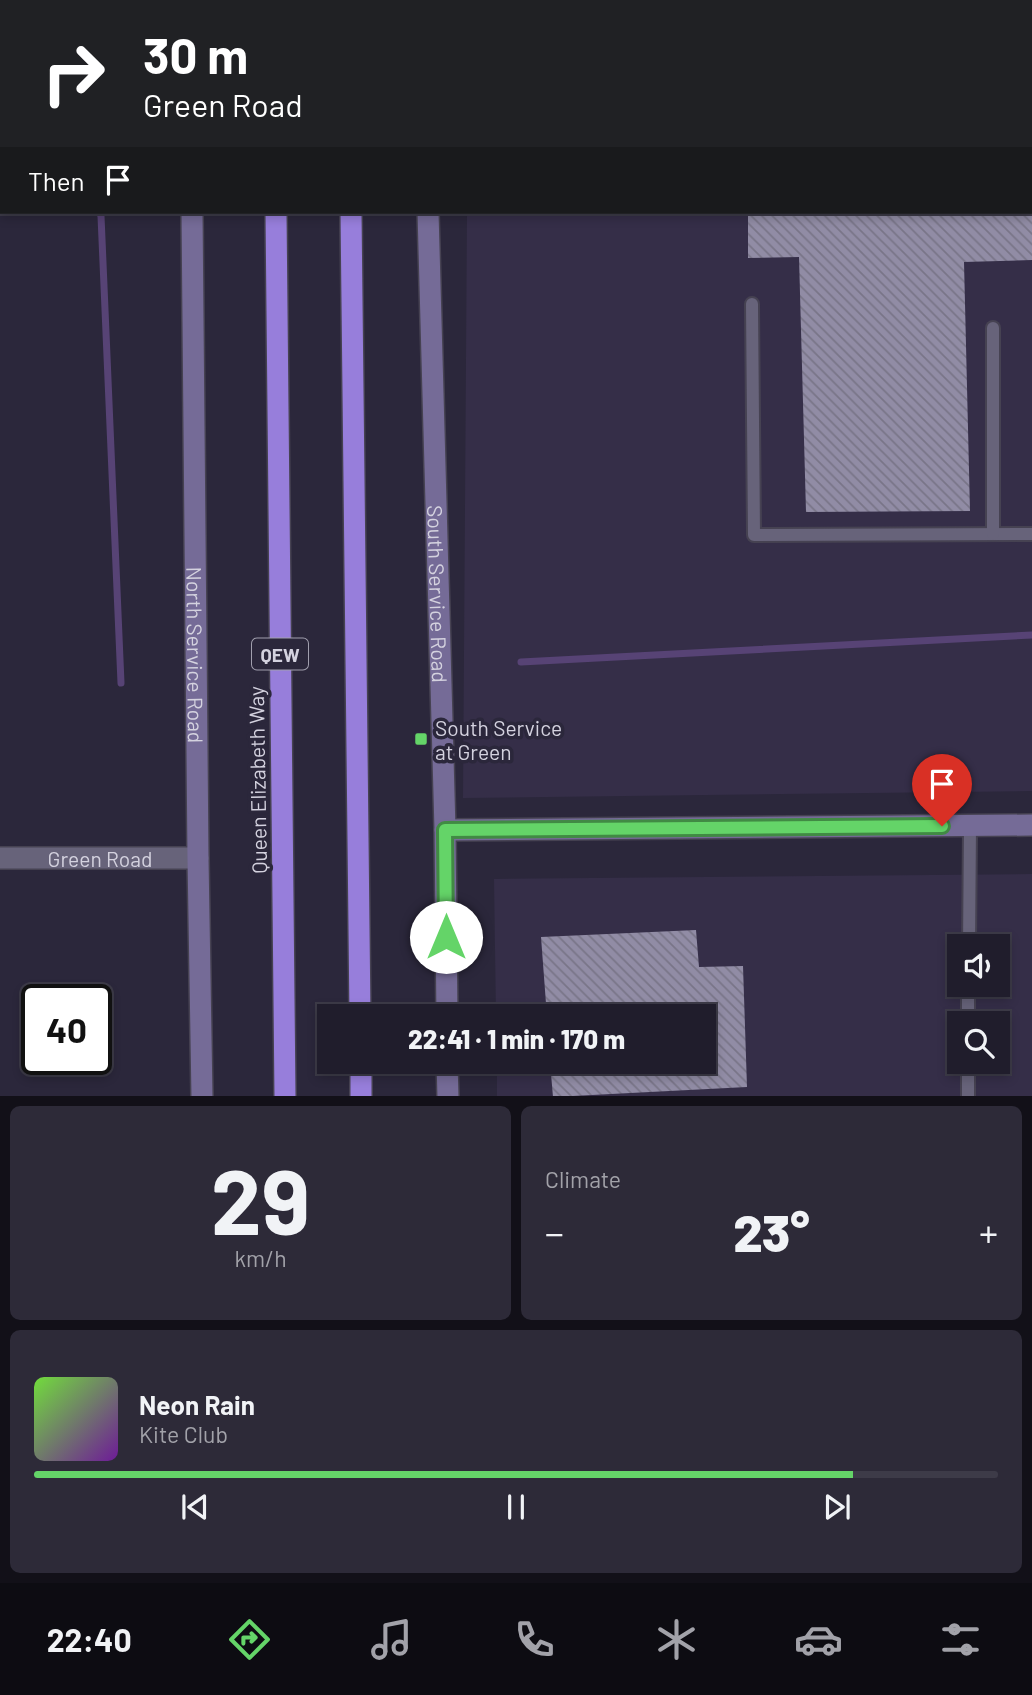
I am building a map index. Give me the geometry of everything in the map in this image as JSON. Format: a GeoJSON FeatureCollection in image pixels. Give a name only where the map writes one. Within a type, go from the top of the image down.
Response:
{"type":"FeatureCollection","features":[{"type":"Feature","properties":{"kind":"highway","name":"Queen Elizabeth Way"},"geometry":{"type":"LineString","coordinates":[[276,214],[285,1096]]}},
{"type":"Feature","properties":{"kind":"highway"},"geometry":{"type":"LineString","coordinates":[[351,214],[360,1004]]}},
{"type":"Feature","properties":{"kind":"highway"},"geometry":{"type":"LineString","coordinates":[[361,1074],[361,1096]]}},
{"type":"Feature","properties":{"kind":"street","name":"North Service Road"},"geometry":{"type":"LineString","coordinates":[[192,214],[202,1096]]}},
{"type":"Feature","properties":{"kind":"street","name":"South Service Road"},"geometry":{"type":"LineString","coordinates":[[428,214],[445,830],[447,1004]]}},
{"type":"Feature","properties":{"kind":"street"},"geometry":{"type":"LineString","coordinates":[[445,830],[1032,825]]}},
{"type":"Feature","properties":{"kind":"street","name":"Green Road"},"geometry":{"type":"LineString","coordinates":[[0,858],[198,858]]}},
{"type":"Feature","properties":{"kind":"street"},"geometry":{"type":"LineString","coordinates":[[447,1074],[448,1096]]}},
{"type":"Feature","properties":{"kind":"lane"},"geometry":{"type":"LineString","coordinates":[[752,304],[754,535],[1032,534]]}},
{"type":"Feature","properties":{"kind":"lane"},"geometry":{"type":"LineString","coordinates":[[993,328],[993,534]]}},
{"type":"Feature","properties":{"kind":"lane"},"geometry":{"type":"LineString","coordinates":[[969,934],[970,826]]}},
{"type":"Feature","properties":{"kind":"lane"},"geometry":{"type":"LineString","coordinates":[[968,1074],[968,1096]]}},
{"type":"Feature","properties":{"kind":"shaded area"},"geometry":{"type":"Polygon","coordinates":[[[467,214],[1032,214],[1032,791],[463,798],[467,214]]]}},
{"type":"Feature","properties":{"kind":"shaded area"},"geometry":{"type":"Polygon","coordinates":[[[1032,874],[1032,1096],[497,1096],[497,1074],[716,1074],[716,1004],[496,1004],[494,879],[1032,874]]]}},
{"type":"Feature","properties":{"kind":"building"},"geometry":{"type":"Polygon","coordinates":[[[748,214],[1032,214],[1032,260],[964,262],[970,511],[806,512],[799,257],[748,258],[748,214]]]}},
{"type":"Feature","properties":{"kind":"building"},"geometry":{"type":"Polygon","coordinates":[[[696,930],[699,967],[743,966],[747,1087],[553,1096],[551,1074],[716,1074],[716,1004],[546,1004],[541,937],[696,930]]]}},
{"type":"Feature","properties":{"kind":"waterway"},"geometry":{"type":"LineString","coordinates":[[100,214],[121,683]]}},
{"type":"Feature","properties":{"kind":"waterway"},"geometry":{"type":"LineString","coordinates":[[521,662],[1032,635]]}},
{"type":"Feature","properties":{"kind":"place","name":"South Service at Green"},"geometry":{"type":"Point","coordinates":[421,739]}},
{"type":"Feature","properties":{"kind":"route"},"geometry":{"type":"LineString","coordinates":[[446,937],[445,830],[942,826]]}}]}
